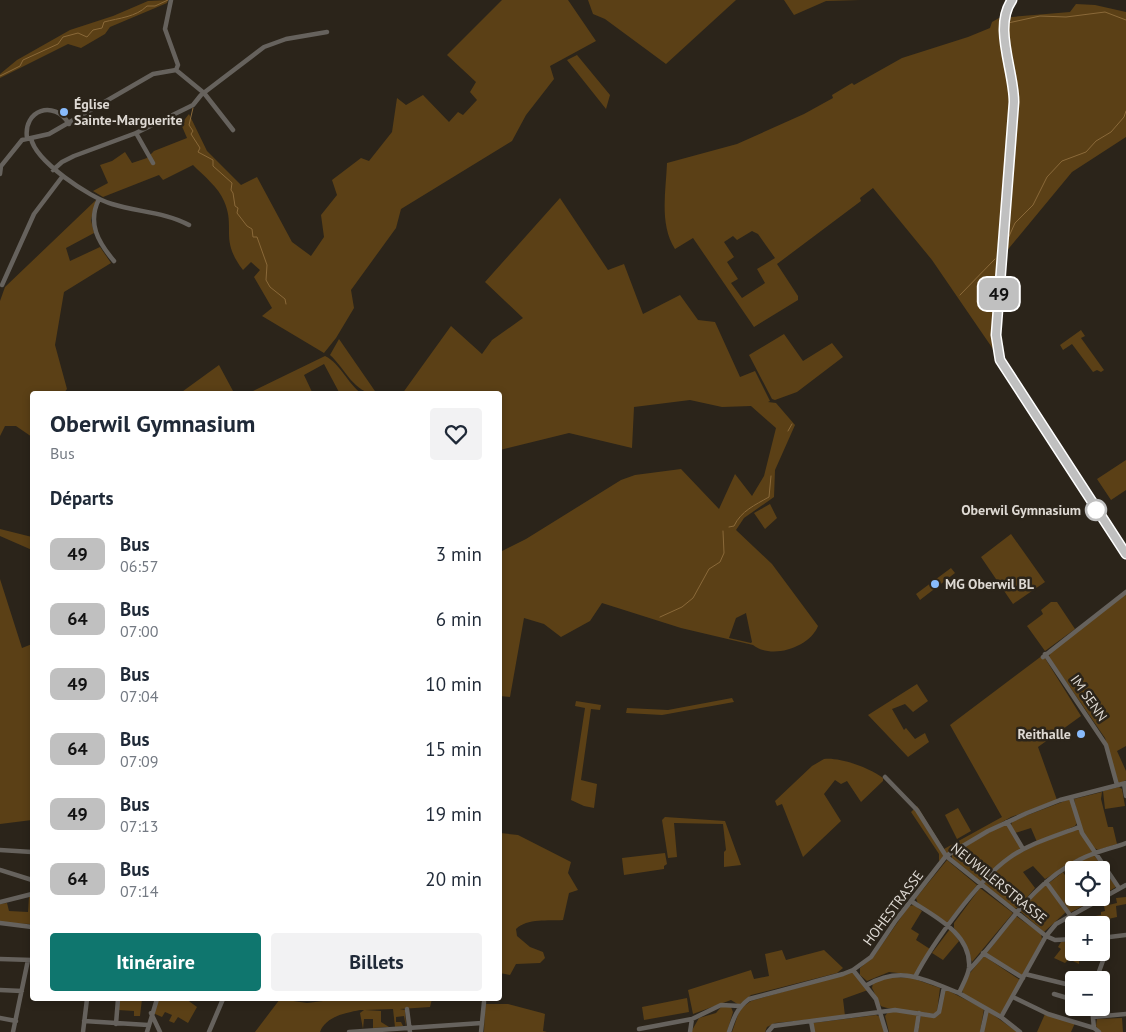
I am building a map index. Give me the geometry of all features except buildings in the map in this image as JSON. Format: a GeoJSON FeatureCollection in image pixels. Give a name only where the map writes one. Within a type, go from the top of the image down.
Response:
{"type":"FeatureCollection","features":[{"type":"Feature","properties":{"kind":"street"},"geometry":{"type":"LineString","coordinates":[[171,0],[165,28],[178,65],[176,70]]}},
{"type":"Feature","properties":{"kind":"street"},"geometry":{"type":"LineString","coordinates":[[1012,0],[1003,23],[1014,88],[1014,102],[996,335],[1000,360],[1126,555]]}},
{"type":"Feature","properties":{"kind":"street"},"geometry":{"type":"LineString","coordinates":[[53,170],[62,162],[74,156],[136,133],[193,106],[204,93],[264,47],[286,38],[327,32]]}},
{"type":"Feature","properties":{"kind":"street"},"geometry":{"type":"LineString","coordinates":[[0,174],[0,166],[20,142],[49,134],[69,124],[153,74],[176,70],[204,93],[234,130]]}},
{"type":"Feature","properties":{"kind":"street"},"geometry":{"type":"LineString","coordinates":[[69,124],[56,111],[49,109],[36,112],[29,122],[29,138],[53,170],[99,199],[120,206],[175,218],[189,225]]}},
{"type":"Feature","properties":{"kind":"street"},"geometry":{"type":"LineString","coordinates":[[136,133],[153,163]]}},
{"type":"Feature","properties":{"kind":"street"},"geometry":{"type":"LineString","coordinates":[[2,285],[34,214],[62,177]]}},
{"type":"Feature","properties":{"kind":"street"},"geometry":{"type":"LineString","coordinates":[[99,199],[94,214],[95,229],[100,242],[114,261]]}},
{"type":"Feature","properties":{"kind":"street","name":"IM SENN"},"geometry":{"type":"LineString","coordinates":[[1118,785],[1106,744],[1044,655],[1126,592]]}},
{"type":"Feature","properties":{"kind":"street","name":"NEUWILERSTRASSE"},"geometry":{"type":"LineString","coordinates":[[885,777],[917,810],[946,856],[1046,936],[1055,940],[1065,939]]}},
{"type":"Feature","properties":{"kind":"street"},"geometry":{"type":"LineString","coordinates":[[1125,784],[1126,796]]}},
{"type":"Feature","properties":{"kind":"street","name":"HOHESTRASSE"},"geometry":{"type":"LineString","coordinates":[[639,1030],[692,1019],[721,1005],[740,1006],[753,998],[853,970],[871,957],[910,901],[946,856],[1007,822],[1043,806],[1125,784]]}},
{"type":"Feature","properties":{"kind":"street"},"geometry":{"type":"LineString","coordinates":[[1071,798],[1079,826],[1119,888]]}},
{"type":"Feature","properties":{"kind":"street"},"geometry":{"type":"LineString","coordinates":[[1007,822],[1023,849]]}},
{"type":"Feature","properties":{"kind":"street"},"geometry":{"type":"LineString","coordinates":[[915,977],[949,926],[981,884],[1000,865],[1023,849],[1079,826]]}},
{"type":"Feature","properties":{"kind":"street"},"geometry":{"type":"LineString","coordinates":[[959,994],[968,970],[1016,913],[1046,882],[1064,868],[1095,853],[1126,843]]}},
{"type":"Feature","properties":{"kind":"street"},"geometry":{"type":"LineString","coordinates":[[0,850],[30,852]]}},
{"type":"Feature","properties":{"kind":"street"},"geometry":{"type":"LineString","coordinates":[[0,870],[30,879]]}},
{"type":"Feature","properties":{"kind":"street"},"geometry":{"type":"LineString","coordinates":[[1046,882],[1070,915]]}},
{"type":"Feature","properties":{"kind":"street"},"geometry":{"type":"LineString","coordinates":[[1001,1017],[1046,936],[1056,924],[1126,885]]}},
{"type":"Feature","properties":{"kind":"street"},"geometry":{"type":"LineString","coordinates":[[0,902],[30,894]]}},
{"type":"Feature","properties":{"kind":"street"},"geometry":{"type":"LineString","coordinates":[[910,901],[949,926],[964,946],[968,970]]}},
{"type":"Feature","properties":{"kind":"street"},"geometry":{"type":"LineString","coordinates":[[0,923],[30,926]]}},
{"type":"Feature","properties":{"kind":"street"},"geometry":{"type":"LineString","coordinates":[[1110,936],[1126,935]]}},
{"type":"Feature","properties":{"kind":"street"},"geometry":{"type":"LineString","coordinates":[[983,953],[1024,976],[1065,984]]}},
{"type":"Feature","properties":{"kind":"street"},"geometry":{"type":"LineString","coordinates":[[0,959],[30,960],[13,1032]]}},
{"type":"Feature","properties":{"kind":"street"},"geometry":{"type":"LineString","coordinates":[[853,970],[867,985],[882,1012],[886,1032]]}},
{"type":"Feature","properties":{"kind":"street"},"geometry":{"type":"LineString","coordinates":[[867,985],[888,975],[915,977],[959,994],[1001,1017],[1020,1032]]}},
{"type":"Feature","properties":{"kind":"street"},"geometry":{"type":"LineString","coordinates":[[768,1032],[773,1026],[896,1010],[937,1015],[944,987]]}},
{"type":"Feature","properties":{"kind":"street"},"geometry":{"type":"LineString","coordinates":[[0,990],[22,991]]}},
{"type":"Feature","properties":{"kind":"street"},"geometry":{"type":"LineString","coordinates":[[1054,994],[1065,997]]}},
{"type":"Feature","properties":{"kind":"street"},"geometry":{"type":"LineString","coordinates":[[1013,997],[1048,1014],[1094,1028],[1099,1032]]}},
{"type":"Feature","properties":{"kind":"street"},"geometry":{"type":"LineString","coordinates":[[83,1032],[87,1001]]}},
{"type":"Feature","properties":{"kind":"street"},"geometry":{"type":"LineString","coordinates":[[116,1024],[118,1001]]}},
{"type":"Feature","properties":{"kind":"street"},"geometry":{"type":"LineString","coordinates":[[147,1032],[151,1013],[156,1001]]}},
{"type":"Feature","properties":{"kind":"street"},"geometry":{"type":"LineString","coordinates":[[209,1032],[222,1001]]}},
{"type":"Feature","properties":{"kind":"street"},"geometry":{"type":"LineString","coordinates":[[481,1032],[484,1002]]}},
{"type":"Feature","properties":{"kind":"street"},"geometry":{"type":"LineString","coordinates":[[729,1032],[734,1014],[740,1006]]}},
{"type":"Feature","properties":{"kind":"street"},"geometry":{"type":"LineString","coordinates":[[407,1009],[409,1030]]}},
{"type":"Feature","properties":{"kind":"street"},"geometry":{"type":"LineString","coordinates":[[982,1032],[987,1009]]}},
{"type":"Feature","properties":{"kind":"street"},"geometry":{"type":"LineString","coordinates":[[151,1013],[160,1032]]}},
{"type":"Feature","properties":{"kind":"street"},"geometry":{"type":"LineString","coordinates":[[916,1032],[919,1013]]}},
{"type":"Feature","properties":{"kind":"street"},"geometry":{"type":"LineString","coordinates":[[1094,1028],[1093,1017],[1126,1014]]}},
{"type":"Feature","properties":{"kind":"street"},"geometry":{"type":"LineString","coordinates":[[0,1018],[16,1021]]}},
{"type":"Feature","properties":{"kind":"street"},"geometry":{"type":"LineString","coordinates":[[690,1032],[692,1019]]}},
{"type":"Feature","properties":{"kind":"street"},"geometry":{"type":"LineString","coordinates":[[84,1021],[148,1026]]}},
{"type":"Feature","properties":{"kind":"street"},"geometry":{"type":"LineString","coordinates":[[812,1021],[813,1032]]}},
{"type":"Feature","properties":{"kind":"street"},"geometry":{"type":"LineString","coordinates":[[349,1032],[409,1030],[482,1023]]}},
{"type":"Feature","properties":{"kind":"shaded area"},"geometry":{"type":"Polygon","coordinates":[[[168,0],[167,3],[110,27],[105,34],[81,48],[68,44],[0,78],[0,74],[17,60],[70,30],[113,16],[148,1],[168,0]]]}},
{"type":"Feature","properties":{"kind":"shaded area"},"geometry":{"type":"Polygon","coordinates":[[[502,0],[568,0],[596,41],[550,66],[554,79],[526,115],[512,141],[401,209],[396,228],[351,290],[354,308],[336,338],[324,353],[262,316],[272,308],[254,277],[260,270],[251,262],[243,270],[232,250],[229,219],[222,196],[193,165],[163,180],[159,175],[103,197],[93,191],[108,183],[100,165],[112,161],[125,152],[132,163],[147,158],[154,151],[187,138],[181,124],[189,114],[207,151],[241,185],[257,177],[292,242],[311,256],[324,237],[321,215],[337,195],[332,180],[361,158],[369,161],[392,132],[397,98],[406,105],[423,95],[449,122],[458,112],[463,115],[477,100],[470,92],[476,82],[447,55],[502,0]]]}},
{"type":"Feature","properties":{"kind":"shaded area"},"geometry":{"type":"Polygon","coordinates":[[[588,0],[736,0],[666,64],[605,19],[593,14],[588,0]]]}},
{"type":"Feature","properties":{"kind":"shaded area"},"geometry":{"type":"Polygon","coordinates":[[[784,0],[860,0],[826,1],[794,15],[784,0]]]}},
{"type":"Feature","properties":{"kind":"shaded area"},"geometry":{"type":"Polygon","coordinates":[[[1076,4],[1095,5],[1126,12],[1126,137],[1072,172],[1005,253],[1000,254],[993,349],[932,260],[873,188],[860,198],[861,201],[777,264],[798,296],[798,300],[754,327],[693,238],[675,249],[670,239],[665,218],[667,163],[737,144],[804,114],[833,98],[832,95],[852,83],[854,85],[902,58],[990,28],[992,22],[999,18],[1070,12],[1076,4]],[[752,231],[737,240],[733,236],[724,242],[734,257],[727,262],[738,279],[731,283],[742,298],[765,283],[757,269],[775,258],[758,234],[752,231]]]}},
{"type":"Feature","properties":{"kind":"shaded area"},"geometry":{"type":"Polygon","coordinates":[[[577,55],[610,95],[606,109],[567,60],[577,55]]]}},
{"type":"Feature","properties":{"kind":"shaded area"},"geometry":{"type":"Polygon","coordinates":[[[560,198],[608,270],[624,264],[643,314],[680,295],[698,320],[715,322],[740,377],[755,371],[770,401],[768,402],[776,403],[795,425],[775,470],[774,497],[744,518],[736,530],[772,564],[818,626],[807,640],[790,649],[770,651],[753,645],[681,628],[602,603],[590,621],[561,637],[544,624],[524,618],[510,697],[502,696],[502,551],[526,539],[621,480],[635,475],[681,469],[719,509],[735,474],[752,496],[764,476],[776,428],[751,406],[722,407],[690,400],[634,407],[632,448],[569,433],[502,450],[502,391],[404,391],[451,326],[482,354],[492,340],[523,318],[485,282],[560,198]],[[746,613],[736,618],[729,638],[751,643],[746,613]]]}},
{"type":"Feature","properties":{"kind":"shaded area"},"geometry":{"type":"Polygon","coordinates":[[[96,200],[91,220],[94,233],[66,248],[70,261],[100,247],[111,263],[64,292],[55,345],[67,389],[65,391],[30,391],[30,436],[16,426],[5,426],[0,436],[0,301],[5,287],[96,200]]]}},
{"type":"Feature","properties":{"kind":"shaded area"},"geometry":{"type":"Polygon","coordinates":[[[1081,330],[1085,336],[1081,338],[1104,370],[1101,372],[1097,370],[1093,372],[1072,344],[1063,350],[1060,345],[1081,330]]]}},
{"type":"Feature","properties":{"kind":"shaded area"},"geometry":{"type":"Polygon","coordinates":[[[784,334],[803,361],[832,343],[843,357],[797,392],[775,400],[772,399],[749,355],[784,334]]]}},
{"type":"Feature","properties":{"kind":"shaded area"},"geometry":{"type":"Polygon","coordinates":[[[339,339],[375,391],[362,390],[330,355],[339,339]]]}},
{"type":"Feature","properties":{"kind":"shaded area"},"geometry":{"type":"Polygon","coordinates":[[[325,356],[331,359],[358,391],[338,391],[324,364],[304,375],[312,391],[253,391],[325,356]]]}},
{"type":"Feature","properties":{"kind":"shaded area"},"geometry":{"type":"Polygon","coordinates":[[[219,365],[233,391],[183,391],[219,365]]]}},
{"type":"Feature","properties":{"kind":"shaded area"},"geometry":{"type":"Polygon","coordinates":[[[1126,460],[1126,490],[1111,500],[1097,479],[1126,460]]]}},
{"type":"Feature","properties":{"kind":"shaded area"},"geometry":{"type":"Polygon","coordinates":[[[770,504],[777,518],[765,529],[754,513],[770,504]]]}},
{"type":"Feature","properties":{"kind":"shaded area"},"geometry":{"type":"Polygon","coordinates":[[[0,529],[30,536],[30,549],[0,536],[0,529]]]}},
{"type":"Feature","properties":{"kind":"shaded area"},"geometry":{"type":"Polygon","coordinates":[[[1011,534],[1045,582],[1013,604],[981,557],[1011,534]]]}},
{"type":"Feature","properties":{"kind":"shaded area","name":"MG Oberwil BL"},"geometry":{"type":"Polygon","coordinates":[[[951,568],[955,573],[920,600],[916,594],[951,568]]]}},
{"type":"Feature","properties":{"kind":"shaded area"},"geometry":{"type":"Polygon","coordinates":[[[0,579],[22,648],[30,645],[30,820],[0,824],[0,579]]]}},
{"type":"Feature","properties":{"kind":"shaded area"},"geometry":{"type":"Polygon","coordinates":[[[1126,594],[1126,746],[1117,751],[1126,771],[1126,780],[1121,783],[1118,782],[1105,738],[1049,657],[1051,651],[1126,594]]]}},
{"type":"Feature","properties":{"kind":"shaded area"},"geometry":{"type":"Polygon","coordinates":[[[1051,602],[1057,602],[1075,629],[1045,651],[1027,626],[1043,614],[1041,610],[1051,602]]]}},
{"type":"Feature","properties":{"kind":"shaded area"},"geometry":{"type":"Polygon","coordinates":[[[1043,655],[1081,716],[1038,747],[1057,800],[1011,817],[951,851],[939,861],[939,854],[911,812],[917,806],[944,849],[1002,817],[950,725],[1043,655]]]}},
{"type":"Feature","properties":{"kind":"shaded area"},"geometry":{"type":"Polygon","coordinates":[[[917,684],[928,701],[913,712],[905,704],[892,709],[904,730],[906,728],[915,739],[925,733],[929,742],[908,757],[868,715],[917,684]]]}},
{"type":"Feature","properties":{"kind":"shaded area"},"geometry":{"type":"Polygon","coordinates":[[[732,698],[734,702],[662,715],[626,713],[627,708],[668,710],[732,698]]]}},
{"type":"Feature","properties":{"kind":"shaded area"},"geometry":{"type":"Polygon","coordinates":[[[576,701],[601,705],[600,710],[591,709],[581,780],[597,784],[594,808],[571,800],[585,708],[575,706],[576,701]]]}},
{"type":"Feature","properties":{"kind":"shaded area"},"geometry":{"type":"Polygon","coordinates":[[[824,759],[855,764],[877,774],[883,778],[883,781],[861,802],[847,781],[841,784],[835,780],[824,794],[841,821],[803,857],[782,804],[777,806],[775,801],[812,766],[824,759]]]}},
{"type":"Feature","properties":{"kind":"shaded area"},"geometry":{"type":"Polygon","coordinates":[[[1119,787],[1122,789],[1125,806],[1105,809],[1103,791],[1119,787]]]}},
{"type":"Feature","properties":{"kind":"shaded area"},"geometry":{"type":"Polygon","coordinates":[[[1102,792],[1101,799],[1108,827],[1113,827],[1117,844],[1098,850],[1092,846],[1084,835],[1074,799],[1102,792]]]}},
{"type":"Feature","properties":{"kind":"shaded area"},"geometry":{"type":"Polygon","coordinates":[[[1070,799],[1077,823],[1075,826],[1037,842],[1031,828],[1015,833],[1011,826],[1012,821],[1070,799]]]}},
{"type":"Feature","properties":{"kind":"shaded area"},"geometry":{"type":"Polygon","coordinates":[[[958,808],[971,831],[957,839],[945,815],[958,808]]]}},
{"type":"Feature","properties":{"kind":"shaded area"},"geometry":{"type":"Polygon","coordinates":[[[665,817],[725,821],[741,865],[724,867],[724,852],[726,850],[723,824],[674,823],[677,857],[668,858],[662,820],[665,817]]]}},
{"type":"Feature","properties":{"kind":"shaded area"},"geometry":{"type":"Polygon","coordinates":[[[1006,823],[1021,849],[981,882],[952,859],[952,854],[1006,823]]]}},
{"type":"Feature","properties":{"kind":"shaded area"},"geometry":{"type":"Polygon","coordinates":[[[1078,829],[1093,852],[1077,861],[1065,861],[1065,868],[1045,879],[1033,866],[1023,872],[1035,888],[1018,908],[1014,909],[984,884],[1003,864],[1027,849],[1078,829]]]}},
{"type":"Feature","properties":{"kind":"shaded area"},"geometry":{"type":"Polygon","coordinates":[[[502,833],[518,835],[571,862],[568,873],[578,890],[569,893],[563,920],[526,923],[516,929],[517,936],[530,947],[543,952],[545,958],[540,963],[516,964],[510,975],[502,973],[502,833]]]}},
{"type":"Feature","properties":{"kind":"shaded area"},"geometry":{"type":"Polygon","coordinates":[[[665,853],[667,864],[664,866],[664,869],[624,875],[622,858],[665,853]]]}},
{"type":"Feature","properties":{"kind":"shaded area"},"geometry":{"type":"Polygon","coordinates":[[[1094,855],[1098,861],[1079,861],[1094,855]]]}},
{"type":"Feature","properties":{"kind":"shaded area"},"geometry":{"type":"Polygon","coordinates":[[[947,860],[977,885],[947,923],[918,904],[916,898],[947,860]]]}},
{"type":"Feature","properties":{"kind":"shaded area"},"geometry":{"type":"Polygon","coordinates":[[[1063,872],[1065,875],[1065,906],[1083,906],[1071,912],[1068,911],[1049,883],[1063,872]]]}},
{"type":"Feature","properties":{"kind":"shaded area"},"geometry":{"type":"Polygon","coordinates":[[[1110,878],[1116,887],[1110,891],[1110,878]]]}},
{"type":"Feature","properties":{"kind":"shaded area"},"geometry":{"type":"Polygon","coordinates":[[[1046,883],[1066,912],[1044,932],[1020,911],[1046,883]]]}},
{"type":"Feature","properties":{"kind":"shaded area"},"geometry":{"type":"Polygon","coordinates":[[[980,888],[1013,913],[972,962],[965,942],[954,928],[954,923],[980,888]]]}},
{"type":"Feature","properties":{"kind":"shaded area"},"geometry":{"type":"Polygon","coordinates":[[[29,897],[30,924],[0,923],[0,904],[7,903],[9,911],[28,912],[29,897]]]}},
{"type":"Feature","properties":{"kind":"shaded area"},"geometry":{"type":"Polygon","coordinates":[[[1126,897],[1126,904],[1116,906],[1117,917],[1110,919],[1110,916],[1095,916],[1101,915],[1101,912],[1105,911],[1104,906],[1117,903],[1116,898],[1126,897]]]}},
{"type":"Feature","properties":{"kind":"shaded area"},"geometry":{"type":"Polygon","coordinates":[[[914,905],[922,911],[911,929],[919,934],[916,940],[930,949],[915,975],[889,972],[867,981],[860,975],[860,968],[874,956],[909,906],[914,905]]]}},
{"type":"Feature","properties":{"kind":"shaded area"},"geometry":{"type":"Polygon","coordinates":[[[1016,916],[1041,934],[1042,939],[1022,976],[986,954],[1016,916]]]}},
{"type":"Feature","properties":{"kind":"shaded area"},"geometry":{"type":"Polygon","coordinates":[[[950,929],[959,941],[943,960],[932,953],[950,929]]]}},
{"type":"Feature","properties":{"kind":"shaded area"},"geometry":{"type":"Polygon","coordinates":[[[1061,942],[1065,942],[1065,961],[1067,961],[1065,963],[1054,958],[1061,949],[1058,947],[1061,942]]]}},
{"type":"Feature","properties":{"kind":"shaded area"},"geometry":{"type":"Polygon","coordinates":[[[782,950],[786,960],[824,950],[843,968],[837,973],[751,995],[739,1005],[731,1000],[693,1014],[688,990],[751,970],[754,979],[769,976],[765,954],[782,950]]]}},
{"type":"Feature","properties":{"kind":"shaded area"},"geometry":{"type":"Polygon","coordinates":[[[984,956],[1020,980],[1002,1013],[999,1014],[965,996],[962,991],[970,973],[984,956]]]}},
{"type":"Feature","properties":{"kind":"shaded area"},"geometry":{"type":"Polygon","coordinates":[[[853,972],[868,990],[843,999],[845,1016],[775,1023],[767,1027],[765,1032],[732,1032],[740,1009],[751,1001],[853,972]]]}},
{"type":"Feature","properties":{"kind":"shaded area"},"geometry":{"type":"Polygon","coordinates":[[[885,977],[912,978],[940,988],[937,1012],[933,1014],[881,1006],[872,988],[873,983],[885,977]]]}},
{"type":"Feature","properties":{"kind":"shaded area"},"geometry":{"type":"Polygon","coordinates":[[[945,989],[984,1009],[980,1032],[918,1032],[921,1015],[934,1018],[940,1014],[945,989]]]}},
{"type":"Feature","properties":{"kind":"shaded area"},"geometry":{"type":"Polygon","coordinates":[[[687,998],[689,1012],[644,1020],[642,1007],[687,998]]]}},
{"type":"Feature","properties":{"kind":"shaded area"},"geometry":{"type":"Polygon","coordinates":[[[119,1001],[142,1001],[140,1016],[134,1016],[134,1011],[118,1010],[119,1001]]]}},
{"type":"Feature","properties":{"kind":"shaded area"},"geometry":{"type":"Polygon","coordinates":[[[157,1001],[189,1001],[197,1007],[188,1023],[178,1017],[174,1023],[169,1021],[172,1015],[165,1012],[162,1017],[153,1013],[157,1001]]]}},
{"type":"Feature","properties":{"kind":"shaded area"},"geometry":{"type":"Polygon","coordinates":[[[278,1001],[307,1003],[323,1001],[432,1001],[430,1007],[400,1009],[405,1010],[406,1027],[404,1016],[396,1017],[396,1022],[401,1022],[403,1026],[395,1027],[393,1009],[365,1010],[381,1011],[381,1022],[389,1027],[373,1028],[373,1019],[364,1019],[363,1029],[360,1013],[364,1010],[360,1010],[332,1019],[327,1022],[320,1032],[255,1032],[278,1001]]]}},
{"type":"Feature","properties":{"kind":"shaded area"},"geometry":{"type":"Polygon","coordinates":[[[485,1004],[508,1004],[545,1014],[543,1031],[547,1032],[484,1032],[485,1004]]]}},
{"type":"Feature","properties":{"kind":"shaded area"},"geometry":{"type":"Polygon","coordinates":[[[721,1007],[731,1007],[733,1012],[727,1032],[691,1032],[699,1018],[716,1013],[721,1007]]]}},
{"type":"Feature","properties":{"kind":"shaded area"},"geometry":{"type":"Polygon","coordinates":[[[895,1011],[918,1015],[915,1032],[889,1032],[885,1016],[888,1012],[895,1011]]]}},
{"type":"Feature","properties":{"kind":"shaded area"},"geometry":{"type":"Polygon","coordinates":[[[988,1011],[1017,1032],[983,1032],[988,1011]]]}},
{"type":"Feature","properties":{"kind":"shaded area"},"geometry":{"type":"Polygon","coordinates":[[[1045,1014],[1075,1023],[1071,1032],[1037,1032],[1045,1014]]]}},
{"type":"Feature","properties":{"kind":"shaded area"},"geometry":{"type":"Polygon","coordinates":[[[876,1015],[881,1017],[885,1032],[814,1032],[813,1023],[876,1015]]]}},
{"type":"Feature","properties":{"kind":"shaded area"},"geometry":{"type":"Polygon","coordinates":[[[1122,1018],[1123,1032],[1100,1032],[1096,1026],[1097,1019],[1122,1018]]]}},
{"type":"Feature","properties":{"kind":"waterway"},"geometry":{"type":"LineString","coordinates":[[0,76],[20,66],[23,60],[58,44],[63,37],[78,33],[87,37],[93,30],[102,28],[104,22],[133,15],[147,6],[155,6],[168,0]]}},
{"type":"Feature","properties":{"kind":"waterway"},"geometry":{"type":"LineString","coordinates":[[1008,23],[1040,16],[1066,17],[1105,12],[1126,20]]}},
{"type":"Feature","properties":{"kind":"waterway"},"geometry":{"type":"LineString","coordinates":[[193,108],[189,125],[193,131],[191,134],[200,148],[198,152],[213,160],[213,166],[232,183],[231,190],[235,206],[238,208],[237,213],[247,226],[252,229],[253,237],[257,237],[267,265],[266,280],[270,287],[285,299],[286,304]]}},
{"type":"Feature","properties":{"kind":"waterway"},"geometry":{"type":"LineString","coordinates":[[1006,243],[1015,223],[1033,205],[1047,177],[1062,161],[1086,152],[1096,141],[1111,132],[1124,117],[1126,111]]}},
{"type":"Feature","properties":{"kind":"waterway"},"geometry":{"type":"LineString","coordinates":[[960,295],[995,259]]}},
{"type":"Feature","properties":{"kind":"waterway"},"geometry":{"type":"LineString","coordinates":[[788,431],[792,424]]}},
{"type":"Feature","properties":{"kind":"waterway"},"geometry":{"type":"LineString","coordinates":[[729,527],[734,526],[740,516],[749,509],[769,497],[771,476]]}},
{"type":"Feature","properties":{"kind":"waterway"},"geometry":{"type":"LineString","coordinates":[[660,617],[682,607],[693,598],[709,569],[720,562],[724,553],[723,531]]}},
{"type":"Feature","properties":{"kind":"bus line","name":"49"},"geometry":{"type":"LineString","coordinates":[[1012,0],[1005,11],[1003,23],[1014,88],[1014,102],[996,335],[998,352],[1000,360],[1126,554]]}},
{"type":"Feature","properties":{"kind":"place","name":"Église Sainte-Marguerite"},"geometry":{"type":"Point","coordinates":[64,112]}},
{"type":"Feature","properties":{"kind":"place","name":"Oberwil Gymnasium"},"geometry":{"type":"Point","coordinates":[1096,510]}},
{"type":"Feature","properties":{"kind":"place","name":"MG Oberwil BL"},"geometry":{"type":"Point","coordinates":[935,584]}},
{"type":"Feature","properties":{"kind":"place","name":"Reithalle"},"geometry":{"type":"Point","coordinates":[1081,734]}}]}
